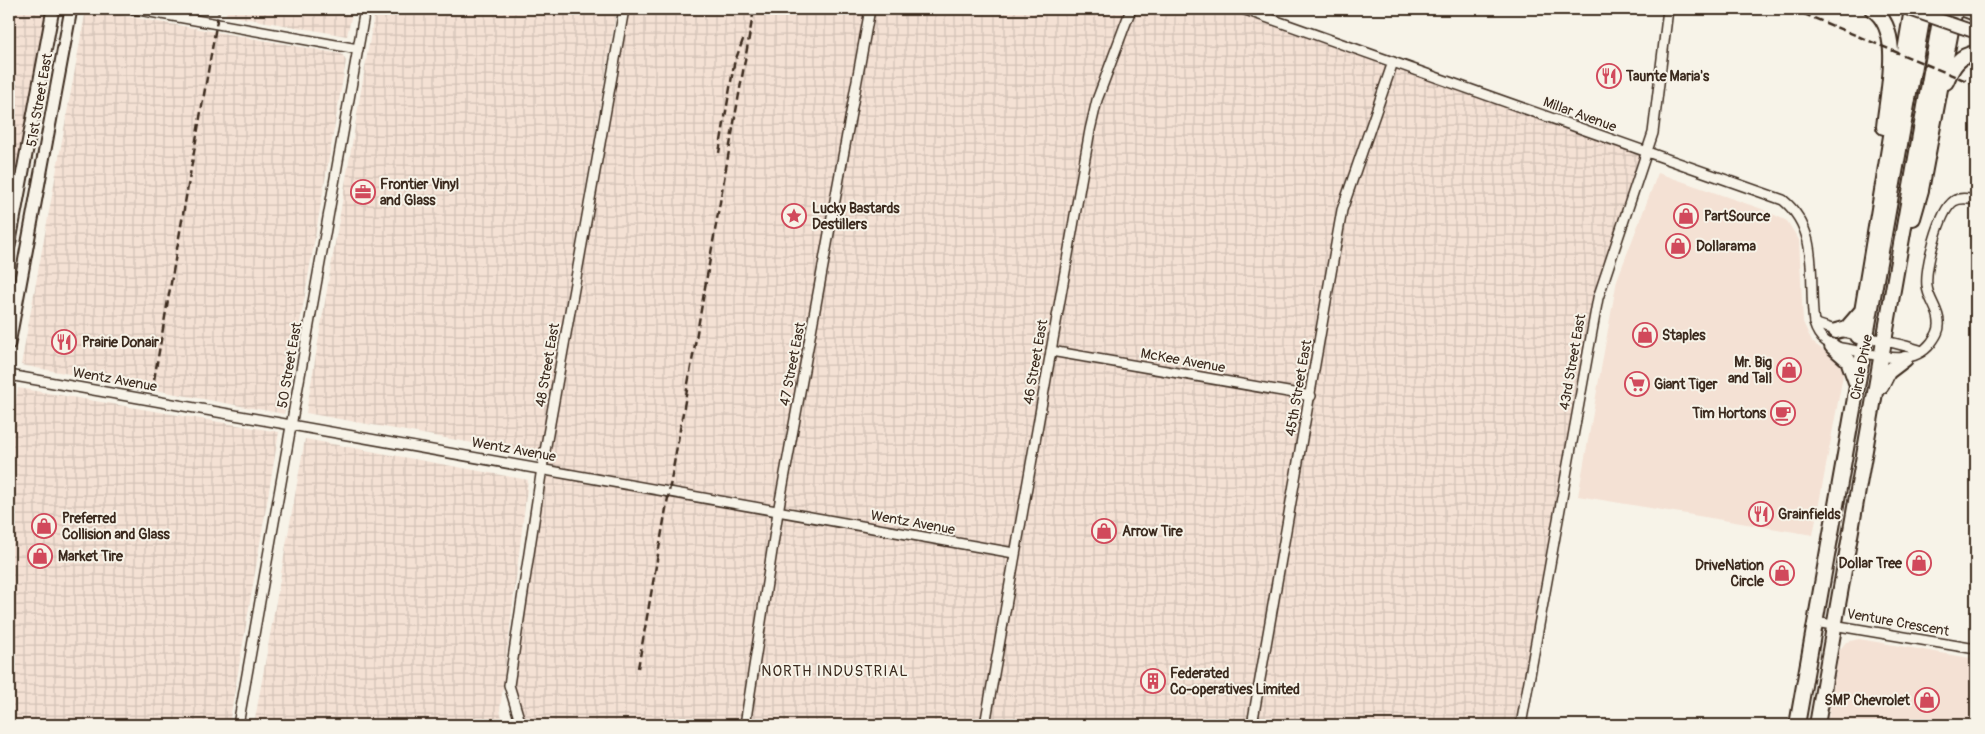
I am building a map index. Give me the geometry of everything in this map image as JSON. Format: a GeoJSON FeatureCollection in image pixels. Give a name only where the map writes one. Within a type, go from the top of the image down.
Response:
{"type":"FeatureCollection","features":[{"type":"Feature","properties":{"kind":"highway"},"geometry":{"type":"LineString","coordinates":[[1872,9],[1883,18],[1890,34],[1891,44],[1875,232]]}},
{"type":"Feature","properties":{"kind":"highway"},"geometry":{"type":"LineString","coordinates":[[1863,352],[1862,310],[1901,74],[1909,9]]}},
{"type":"Feature","properties":{"kind":"highway","name":"Circle Drive"},"geometry":{"type":"LineString","coordinates":[[1863,337],[1924,9]]}},
{"type":"Feature","properties":{"kind":"highway","name":"Circle Drive"},"geometry":{"type":"LineString","coordinates":[[1817,725],[1942,9]]}},
{"type":"Feature","properties":{"kind":"highway"},"geometry":{"type":"LineString","coordinates":[[1895,284],[1921,190],[1955,9]]}},
{"type":"Feature","properties":{"kind":"highway"},"geometry":{"type":"LineString","coordinates":[[1936,111],[1952,66],[1976,53]]}},
{"type":"Feature","properties":{"kind":"highway"},"geometry":{"type":"LineString","coordinates":[[1836,332],[1847,328],[1855,322],[1862,310]]}},
{"type":"Feature","properties":{"kind":"highway"},"geometry":{"type":"LineString","coordinates":[[1832,346],[1848,360],[1857,384]]}},
{"type":"Feature","properties":{"kind":"highway","name":"Circle Drive"},"geometry":{"type":"LineString","coordinates":[[1797,725],[1863,352]]}},
{"type":"Feature","properties":{"kind":"highway"},"geometry":{"type":"LineString","coordinates":[[1871,412],[1888,372],[1905,359]]}},
{"type":"Feature","properties":{"kind":"main road","name":"51st Street East"},"geometry":{"type":"LineString","coordinates":[[9,246],[52,9]]}},
{"type":"Feature","properties":{"kind":"main road","name":"51st Street East"},"geometry":{"type":"LineString","coordinates":[[9,344],[71,9]]}},
{"type":"Feature","properties":{"kind":"main road"},"geometry":{"type":"LineString","coordinates":[[1909,9],[1974,32]]}},
{"type":"Feature","properties":{"kind":"main road"},"geometry":{"type":"LineString","coordinates":[[1960,9],[1975,14]]}},
{"type":"Feature","properties":{"kind":"street"},"geometry":{"type":"LineString","coordinates":[[133,9],[358,49]]}},
{"type":"Feature","properties":{"kind":"street","name":"50 Street East"},"geometry":{"type":"LineString","coordinates":[[238,725],[365,9]]}},
{"type":"Feature","properties":{"kind":"street","name":"48 Street East"},"geometry":{"type":"LineString","coordinates":[[521,725],[509,685],[542,468],[624,9]]}},
{"type":"Feature","properties":{"kind":"street","name":"47 Street East"},"geometry":{"type":"LineString","coordinates":[[745,725],[778,512],[870,9]]}},
{"type":"Feature","properties":{"kind":"street","name":"46 Street East"},"geometry":{"type":"LineString","coordinates":[[985,725],[1091,122],[1097,100],[1131,9]]}},
{"type":"Feature","properties":{"kind":"street","name":"Millar Avenue"},"geometry":{"type":"LineString","coordinates":[[1243,9],[1771,194],[1792,207],[1804,225],[1810,251],[1814,323]]}},
{"type":"Feature","properties":{"kind":"street","name":"43rd Street East"},"geometry":{"type":"LineString","coordinates":[[1521,725],[1598,298],[1653,133],[1668,9]]}},
{"type":"Feature","properties":{"kind":"street","name":"45th Street East"},"geometry":{"type":"LineString","coordinates":[[1252,725],[1342,210],[1393,62]]}},
{"type":"Feature","properties":{"kind":"street"},"geometry":{"type":"LineString","coordinates":[[1814,323],[1818,334],[1832,346],[1905,359],[1922,352],[1935,339],[1939,328],[1939,316],[1929,296],[1927,284],[1939,225],[1952,203],[1962,198],[1976,200]]}},
{"type":"Feature","properties":{"kind":"street"},"geometry":{"type":"LineString","coordinates":[[1814,323],[1836,332],[1885,341],[1922,352]]}},
{"type":"Feature","properties":{"kind":"street","name":"McKee Avenue"},"geometry":{"type":"LineString","coordinates":[[1051,351],[1311,396]]}},
{"type":"Feature","properties":{"kind":"street","name":"Wentz Avenue"},"geometry":{"type":"LineString","coordinates":[[9,374],[1014,553]]}},
{"type":"Feature","properties":{"kind":"street","name":"Venture Crescent"},"geometry":{"type":"LineString","coordinates":[[1815,622],[1976,649]]}},
{"type":"Feature","properties":{"kind":"shaded area"},"geometry":{"type":"Polygon","coordinates":[[[9,9],[53,9],[9,246],[9,9]]]}},
{"type":"Feature","properties":{"kind":"shaded area"},"geometry":{"type":"Polygon","coordinates":[[[86,9],[342,54],[346,61],[284,414],[21,365],[86,9]]]}},
{"type":"Feature","properties":{"kind":"shaded area"},"geometry":{"type":"Polygon","coordinates":[[[227,9],[353,9],[347,36],[226,15],[227,9]]]}},
{"type":"Feature","properties":{"kind":"shaded area"},"geometry":{"type":"Polygon","coordinates":[[[375,9],[617,9],[539,455],[306,413],[375,9]]]}},
{"type":"Feature","properties":{"kind":"shaded area"},"geometry":{"type":"Polygon","coordinates":[[[624,9],[1243,9],[1647,152],[1600,292],[1521,725],[521,725],[509,685],[624,9]]]}},
{"type":"Feature","properties":{"kind":"shaded area"},"geometry":{"type":"Polygon","coordinates":[[[1658,173],[1762,209],[1787,221],[1799,240],[1803,322],[1812,342],[1840,362],[1844,370],[1813,535],[1578,496],[1617,280],[1658,173]]]}},
{"type":"Feature","properties":{"kind":"shaded area"},"geometry":{"type":"Polygon","coordinates":[[[18,388],[279,432],[229,725],[24,725],[9,722],[9,436],[18,388]]]}},
{"type":"Feature","properties":{"kind":"shaded area"},"geometry":{"type":"Polygon","coordinates":[[[305,439],[528,480],[500,710],[504,725],[254,725],[305,439]]]}},
{"type":"Feature","properties":{"kind":"shaded area"},"geometry":{"type":"Polygon","coordinates":[[[1859,639],[1976,659],[1976,725],[1827,725],[1839,651],[1846,642],[1859,639]]]}},
{"type":"Feature","properties":{"kind":"railway"},"geometry":{"type":"LineString","coordinates":[[154,380],[219,9]]}},
{"type":"Feature","properties":{"kind":"railway"},"geometry":{"type":"LineString","coordinates":[[638,668],[754,9]]}},
{"type":"Feature","properties":{"kind":"railway"},"geometry":{"type":"LineString","coordinates":[[1792,9],[1976,85]]}},
{"type":"Feature","properties":{"kind":"railway"},"geometry":{"type":"LineString","coordinates":[[719,153],[734,64],[744,37]]}},
{"type":"Feature","properties":{"kind":"place","name":"Taunte Maria's"},"geometry":{"type":"Point","coordinates":[1609,76]}},
{"type":"Feature","properties":{"kind":"place","name":"Frontier Vinyl and Glass"},"geometry":{"type":"Point","coordinates":[363,192]}},
{"type":"Feature","properties":{"kind":"place","name":"Lucky Bastards Destillers"},"geometry":{"type":"Point","coordinates":[794,216]}},
{"type":"Feature","properties":{"kind":"place","name":"PartSource"},"geometry":{"type":"Point","coordinates":[1686,216]}},
{"type":"Feature","properties":{"kind":"place","name":"Dollarama"},"geometry":{"type":"Point","coordinates":[1678,246]}},
{"type":"Feature","properties":{"kind":"place","name":"Staples"},"geometry":{"type":"Point","coordinates":[1645,335]}},
{"type":"Feature","properties":{"kind":"place","name":"Prairie Donair"},"geometry":{"type":"Point","coordinates":[64,342]}},
{"type":"Feature","properties":{"kind":"place","name":"Mr. Big and Tall"},"geometry":{"type":"Point","coordinates":[1789,370]}},
{"type":"Feature","properties":{"kind":"place","name":"Giant Tiger"},"geometry":{"type":"Point","coordinates":[1637,384]}},
{"type":"Feature","properties":{"kind":"place","name":"Tim Hortons"},"geometry":{"type":"Point","coordinates":[1783,413]}},
{"type":"Feature","properties":{"kind":"place","name":"Grainfields"},"geometry":{"type":"Point","coordinates":[1761,514]}},
{"type":"Feature","properties":{"kind":"place","name":"Preferred Collision and Glass"},"geometry":{"type":"Point","coordinates":[44,526]}},
{"type":"Feature","properties":{"kind":"place","name":"Arrow Tire"},"geometry":{"type":"Point","coordinates":[1104,531]}},
{"type":"Feature","properties":{"kind":"place","name":"Market Tire"},"geometry":{"type":"Point","coordinates":[40,556]}},
{"type":"Feature","properties":{"kind":"place","name":"Dollar Tree"},"geometry":{"type":"Point","coordinates":[1919,563]}},
{"type":"Feature","properties":{"kind":"place","name":"DriveNation Circle"},"geometry":{"type":"Point","coordinates":[1782,573]}},
{"type":"Feature","properties":{"kind":"place","name":"Federated Co-operatives Limited"},"geometry":{"type":"Point","coordinates":[1153,681]}},
{"type":"Feature","properties":{"kind":"place","name":"SMP Chevrolet"},"geometry":{"type":"Point","coordinates":[1927,700]}},
{"type":"Feature","properties":{"kind":"district","name":"NORTH INDUSTRIAL"},"geometry":{"type":"Point","coordinates":[835,671]}}]}
